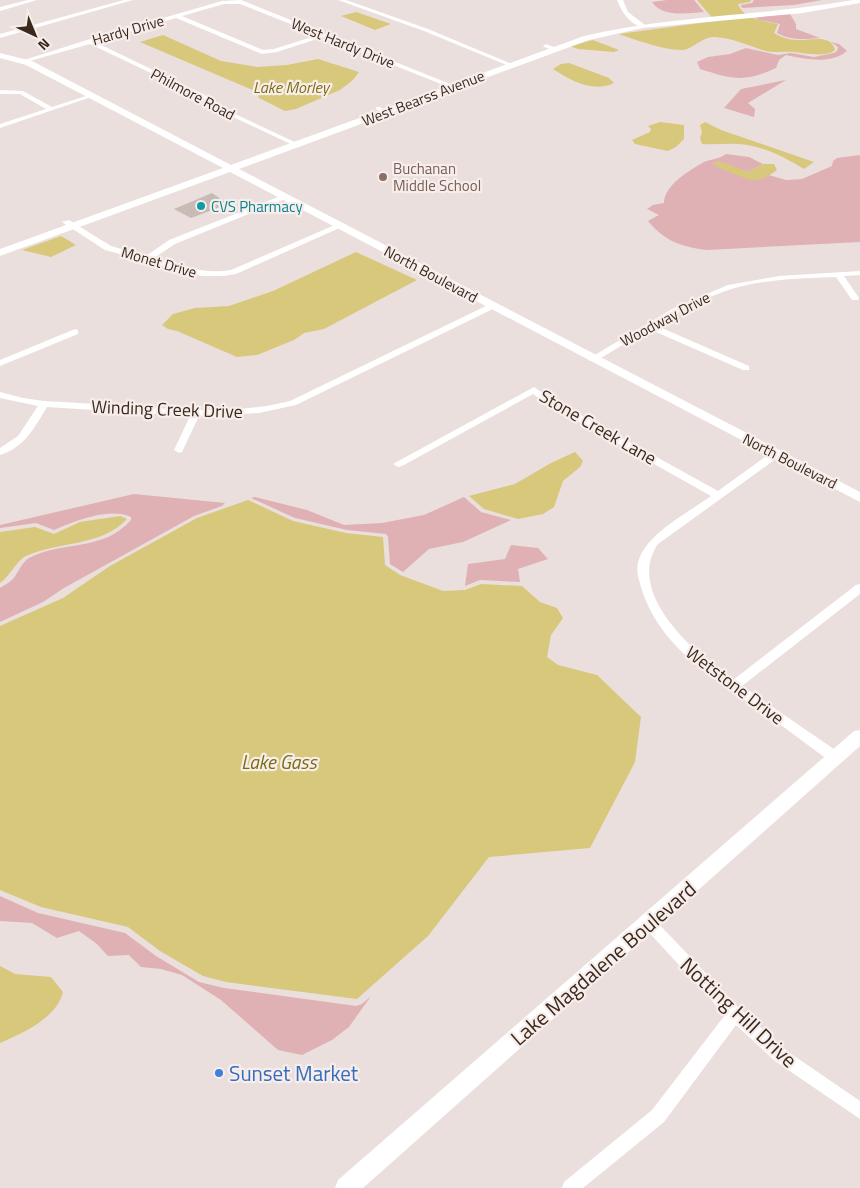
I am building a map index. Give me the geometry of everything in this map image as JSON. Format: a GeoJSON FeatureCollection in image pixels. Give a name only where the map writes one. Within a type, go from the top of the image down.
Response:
{"type":"FeatureCollection","features":[{"type":"Feature","properties":{"kind":"street"},"geometry":{"type":"LineString","coordinates":[[0,9],[34,0]]}},
{"type":"Feature","properties":{"kind":"street"},"geometry":{"type":"LineString","coordinates":[[0,36],[130,0]]}},
{"type":"Feature","properties":{"kind":"street"},"geometry":{"type":"LineString","coordinates":[[341,0],[426,30],[507,64]]}},
{"type":"Feature","properties":{"kind":"street"},"geometry":{"type":"LineString","coordinates":[[620,0],[625,13],[640,24]]}},
{"type":"Feature","properties":{"kind":"street","name":"West Bearss Avenue"},"geometry":{"type":"LineString","coordinates":[[814,7],[844,0]]}},
{"type":"Feature","properties":{"kind":"street","name":"Hardy Drive"},"geometry":{"type":"LineString","coordinates":[[24,61],[233,1]]}},
{"type":"Feature","properties":{"kind":"street","name":"West Hardy Drive"},"geometry":{"type":"LineString","coordinates":[[233,1],[241,2],[448,85]]}},
{"type":"Feature","properties":{"kind":"street","name":"West Bearss Avenue"},"geometry":{"type":"LineString","coordinates":[[0,253],[71,224],[551,47],[640,24],[860,1]]}},
{"type":"Feature","properties":{"kind":"street"},"geometry":{"type":"LineString","coordinates":[[177,16],[262,52],[275,51],[323,35]]}},
{"type":"Feature","properties":{"kind":"street","name":"Philmore Road"},"geometry":{"type":"LineString","coordinates":[[89,41],[201,95],[233,115],[293,143]]}},
{"type":"Feature","properties":{"kind":"street","name":"North Boulevard"},"geometry":{"type":"LineString","coordinates":[[0,55],[24,61],[92,96],[860,498]]}},
{"type":"Feature","properties":{"kind":"street"},"geometry":{"type":"LineString","coordinates":[[0,92],[21,92],[52,109]]}},
{"type":"Feature","properties":{"kind":"street"},"geometry":{"type":"LineString","coordinates":[[0,126],[92,96]]}},
{"type":"Feature","properties":{"kind":"street"},"geometry":{"type":"LineString","coordinates":[[147,259],[172,242],[286,197]]}},
{"type":"Feature","properties":{"kind":"street","name":"West Bearss Avenue"},"geometry":{"type":"LineString","coordinates":[[0,245],[71,224]]}},
{"type":"Feature","properties":{"kind":"street","name":"Monet Drive"},"geometry":{"type":"LineString","coordinates":[[71,224],[108,248],[202,274],[223,274],[340,226]]}},
{"type":"Feature","properties":{"kind":"street","name":"Woodway Drive"},"geometry":{"type":"LineString","coordinates":[[592,358],[694,301],[732,287],[778,278],[860,273]]}},
{"type":"Feature","properties":{"kind":"street"},"geometry":{"type":"LineString","coordinates":[[838,274],[855,298]]}},
{"type":"Feature","properties":{"kind":"street","name":"Winding Creek Drive"},"geometry":{"type":"LineString","coordinates":[[0,395],[44,404],[196,413],[249,413],[272,409],[293,403],[492,306]]}},
{"type":"Feature","properties":{"kind":"street"},"geometry":{"type":"LineString","coordinates":[[649,326],[746,368]]}},
{"type":"Feature","properties":{"kind":"street"},"geometry":{"type":"LineString","coordinates":[[0,363],[75,332]]}},
{"type":"Feature","properties":{"kind":"street","name":"Stone Creek Lane"},"geometry":{"type":"LineString","coordinates":[[398,464],[534,390],[546,400],[718,495]]}},
{"type":"Feature","properties":{"kind":"street"},"geometry":{"type":"LineString","coordinates":[[0,452],[24,438],[44,404]]}},
{"type":"Feature","properties":{"kind":"street"},"geometry":{"type":"LineString","coordinates":[[179,450],[196,413]]}},
{"type":"Feature","properties":{"kind":"street","name":"Wetstone Drive"},"geometry":{"type":"LineString","coordinates":[[776,454],[654,542],[644,555],[641,570],[653,606],[667,631],[691,656],[836,758]]}},
{"type":"Feature","properties":{"kind":"street"},"geometry":{"type":"LineString","coordinates":[[733,686],[860,588]]}},
{"type":"Feature","properties":{"kind":"street","name":"Lake Magdalene Boulevard"},"geometry":{"type":"LineString","coordinates":[[346,1188],[860,736]]}},
{"type":"Feature","properties":{"kind":"street","name":"Notting Hill Drive"},"geometry":{"type":"LineString","coordinates":[[649,923],[735,1014],[781,1056],[860,1111]]}},
{"type":"Feature","properties":{"kind":"street"},"geometry":{"type":"LineString","coordinates":[[570,1188],[658,1116],[735,1014]]}},
{"type":"Feature","properties":{"kind":"shaded area"},"geometry":{"type":"Polygon","coordinates":[[[694,0],[704,12],[669,12],[662,10],[652,2],[694,0]]]}},
{"type":"Feature","properties":{"kind":"shaded area"},"geometry":{"type":"Polygon","coordinates":[[[754,0],[822,0],[794,5],[742,8],[741,5],[752,3],[754,0]]]}},
{"type":"Feature","properties":{"kind":"shaded area"},"geometry":{"type":"Polygon","coordinates":[[[790,14],[796,24],[796,29],[820,38],[798,39],[782,36],[777,33],[780,24],[759,20],[754,17],[790,14]]]}},
{"type":"Feature","properties":{"kind":"shaded area"},"geometry":{"type":"Polygon","coordinates":[[[831,42],[839,44],[847,51],[833,58],[818,60],[786,55],[779,60],[776,68],[746,78],[730,77],[700,69],[697,62],[708,57],[730,54],[746,48],[778,55],[791,53],[814,57],[837,51],[838,47],[831,42]]]}},
{"type":"Feature","properties":{"kind":"shaded area"},"geometry":{"type":"Polygon","coordinates":[[[786,80],[748,103],[755,109],[754,117],[724,108],[741,89],[786,80]]]}},
{"type":"Feature","properties":{"kind":"shaded area"},"geometry":{"type":"Polygon","coordinates":[[[726,154],[749,157],[763,164],[748,172],[719,162],[713,163],[735,174],[761,177],[769,175],[786,180],[802,179],[832,166],[833,161],[837,158],[860,155],[860,242],[707,250],[682,245],[660,234],[648,221],[659,215],[647,209],[653,205],[664,203],[668,190],[685,174],[704,162],[726,154]]]}},
{"type":"Feature","properties":{"kind":"shaded area"},"geometry":{"type":"Polygon","coordinates":[[[134,494],[225,503],[222,506],[194,516],[64,588],[43,602],[0,622],[0,588],[13,579],[29,558],[56,549],[108,537],[120,530],[131,520],[131,517],[122,514],[103,514],[82,519],[54,530],[36,523],[0,528],[0,525],[134,494]]]}},
{"type":"Feature","properties":{"kind":"shaded area"},"geometry":{"type":"Polygon","coordinates":[[[255,497],[307,510],[344,525],[382,523],[424,515],[464,497],[481,512],[511,520],[463,542],[429,549],[403,572],[390,564],[388,537],[386,534],[347,530],[295,518],[251,498],[255,497]]]}},
{"type":"Feature","properties":{"kind":"shaded area"},"geometry":{"type":"Polygon","coordinates":[[[511,545],[538,548],[548,559],[518,569],[520,582],[480,580],[465,586],[468,564],[505,559],[511,545]]]}},
{"type":"Feature","properties":{"kind":"shaded area"},"geometry":{"type":"Polygon","coordinates":[[[0,896],[38,913],[125,933],[156,956],[199,982],[224,988],[356,1006],[362,1004],[371,996],[349,1027],[332,1040],[302,1055],[278,1050],[221,1000],[182,975],[161,969],[141,967],[129,955],[108,956],[97,944],[79,931],[57,938],[32,923],[0,921],[0,896]]]}},
{"type":"Feature","properties":{"kind":"water"},"geometry":{"type":"Polygon","coordinates":[[[697,0],[751,0],[750,2],[738,4],[744,13],[749,16],[778,24],[774,33],[791,39],[829,41],[835,50],[826,54],[770,52],[735,41],[711,37],[681,50],[653,45],[619,34],[715,21],[697,0]]]}},
{"type":"Feature","properties":{"kind":"water"},"geometry":{"type":"Polygon","coordinates":[[[356,12],[391,24],[375,30],[341,16],[356,12]]]}},
{"type":"Feature","properties":{"kind":"water","name":"Lake Morley"},"geometry":{"type":"Polygon","coordinates":[[[163,35],[221,61],[257,67],[287,65],[318,59],[359,72],[353,80],[340,90],[296,109],[285,111],[259,98],[257,92],[140,42],[163,35]]]}},
{"type":"Feature","properties":{"kind":"water"},"geometry":{"type":"Polygon","coordinates":[[[593,40],[619,50],[614,52],[578,49],[570,46],[593,40]]]}},
{"type":"Feature","properties":{"kind":"water"},"geometry":{"type":"Polygon","coordinates":[[[569,63],[609,78],[614,83],[599,87],[591,86],[567,78],[553,69],[561,64],[569,63]]]}},
{"type":"Feature","properties":{"kind":"water"},"geometry":{"type":"Polygon","coordinates":[[[660,122],[684,125],[684,139],[676,147],[668,151],[635,144],[632,140],[650,132],[651,129],[648,126],[660,122]]]}},
{"type":"Feature","properties":{"kind":"water"},"geometry":{"type":"Polygon","coordinates":[[[705,122],[721,130],[814,162],[804,169],[764,149],[747,145],[702,144],[700,125],[705,122]]]}},
{"type":"Feature","properties":{"kind":"water"},"geometry":{"type":"Polygon","coordinates":[[[716,162],[726,163],[748,172],[763,164],[774,164],[777,170],[764,178],[751,180],[712,164],[716,162]]]}},
{"type":"Feature","properties":{"kind":"water"},"geometry":{"type":"Polygon","coordinates":[[[61,236],[76,245],[51,257],[22,250],[61,236]]]}},
{"type":"Feature","properties":{"kind":"water"},"geometry":{"type":"Polygon","coordinates":[[[356,252],[417,280],[324,329],[304,333],[294,340],[257,355],[237,357],[162,325],[173,314],[195,308],[229,306],[273,291],[356,252]]]}},
{"type":"Feature","properties":{"kind":"water"},"geometry":{"type":"Polygon","coordinates":[[[575,452],[583,461],[580,467],[563,481],[554,507],[543,514],[518,519],[484,509],[469,496],[515,484],[551,463],[575,452]]]}},
{"type":"Feature","properties":{"kind":"water","name":"Lake Gass"},"geometry":{"type":"Polygon","coordinates":[[[248,500],[293,521],[346,533],[383,537],[385,565],[400,575],[443,591],[465,590],[481,584],[522,586],[540,602],[557,608],[563,618],[551,635],[547,657],[558,665],[597,675],[641,717],[635,762],[590,848],[489,857],[428,936],[357,999],[226,982],[203,976],[160,951],[128,927],[41,907],[0,890],[0,626],[63,598],[110,566],[197,518],[248,500]]]}},
{"type":"Feature","properties":{"kind":"water"},"geometry":{"type":"Polygon","coordinates":[[[120,516],[127,519],[117,528],[105,534],[26,556],[0,583],[0,532],[35,527],[54,534],[80,522],[120,516]]]}},
{"type":"Feature","properties":{"kind":"water"},"geometry":{"type":"Polygon","coordinates":[[[0,966],[15,974],[51,977],[63,992],[54,1010],[38,1024],[0,1043],[0,966]]]}},
{"type":"Feature","properties":{"kind":"building","name":"CVS Pharmacy"},"geometry":{"type":"Polygon","coordinates":[[[212,193],[228,204],[191,218],[174,209],[212,193]]]}},
{"type":"Feature","properties":{"kind":"place","name":"Buchanan Middle School"},"geometry":{"type":"Point","coordinates":[383,177]}},
{"type":"Feature","properties":{"kind":"place","name":"CVS Pharmacy"},"geometry":{"type":"Point","coordinates":[201,206]}},
{"type":"Feature","properties":{"kind":"place","name":"Sunset Market"},"geometry":{"type":"Point","coordinates":[219,1073]}}]}
